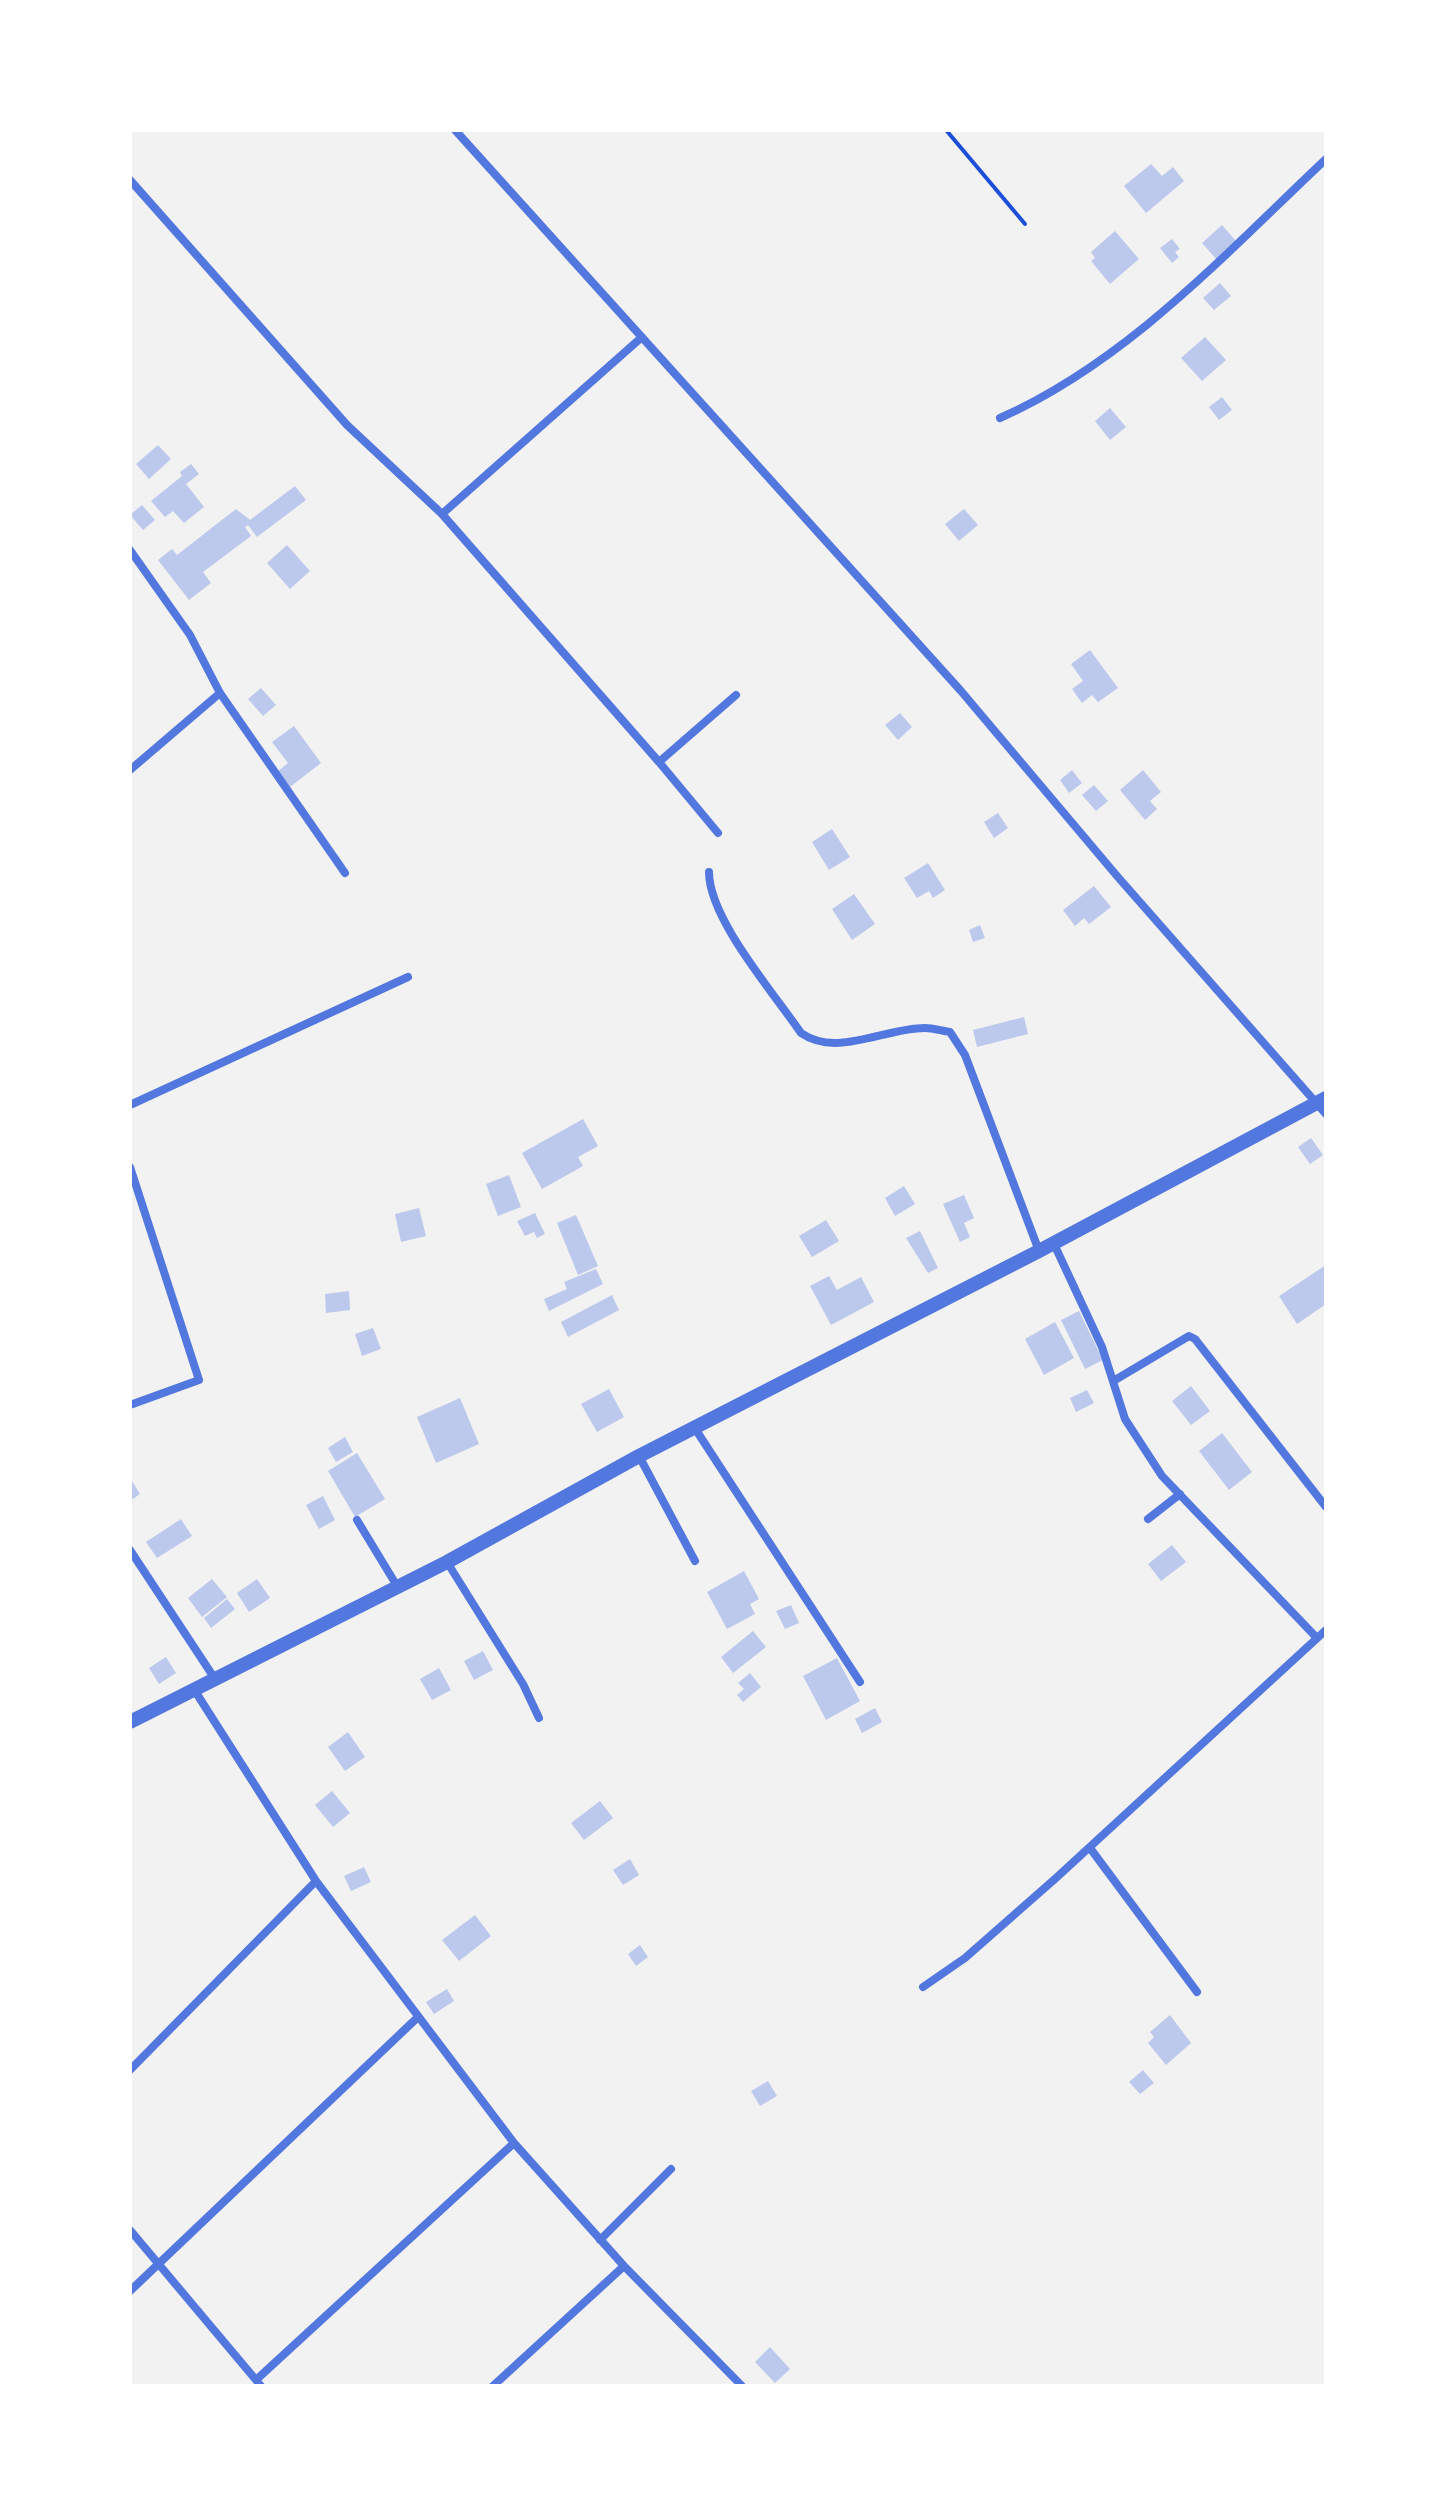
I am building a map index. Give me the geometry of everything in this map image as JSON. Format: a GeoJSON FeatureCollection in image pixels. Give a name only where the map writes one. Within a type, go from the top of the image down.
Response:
{"type":"FeatureCollection","features":[{"type":"Feature","properties":{"kind":"street"},"geometry":{"type":"LineString","coordinates":[[130,1722],[447,1562],[639,1456],[696,1430],[1323,1105],[1117,876],[961,691],[455,130]]}},
{"type":"Feature","properties":{"kind":"street"},"geometry":{"type":"LineString","coordinates":[[1000,418],[1045,398],[1141,332],[1326,159]]}},
{"type":"Feature","properties":{"kind":"street"},"geometry":{"type":"LineString","coordinates":[[130,180],[347,425],[442,514],[718,833]]}},
{"type":"Feature","properties":{"kind":"street"},"geometry":{"type":"LineString","coordinates":[[442,514],[642,337]]}},
{"type":"Feature","properties":{"kind":"street"},"geometry":{"type":"LineString","coordinates":[[130,550],[190,635],[220,693],[345,873]]}},
{"type":"Feature","properties":{"kind":"street"},"geometry":{"type":"LineString","coordinates":[[130,770],[220,693]]}},
{"type":"Feature","properties":{"kind":"street"},"geometry":{"type":"LineString","coordinates":[[659,762],[736,695]]}},
{"type":"Feature","properties":{"kind":"street"},"geometry":{"type":"LineString","coordinates":[[709,872],[709,889],[737,938],[801,1033],[812,1041],[838,1043],[924,1028],[950,1032],[965,1055],[1039,1251]]}},
{"type":"Feature","properties":{"kind":"street"},"geometry":{"type":"LineString","coordinates":[[130,1105],[408,977]]}},
{"type":"Feature","properties":{"kind":"street"},"geometry":{"type":"LineString","coordinates":[[130,1167],[199,1380],[130,1405]]}},
{"type":"Feature","properties":{"kind":"street"},"geometry":{"type":"LineString","coordinates":[[1054,1244],[1115,1380],[1125,1419],[1162,1476],[1316,1637]]}},
{"type":"Feature","properties":{"kind":"street"},"geometry":{"type":"LineString","coordinates":[[1115,1380],[1189,1336],[1195,1339],[1326,1507]]}},
{"type":"Feature","properties":{"kind":"street"},"geometry":{"type":"LineString","coordinates":[[696,1430],[860,1682]]}},
{"type":"Feature","properties":{"kind":"street"},"geometry":{"type":"LineString","coordinates":[[639,1456],[695,1561]]}},
{"type":"Feature","properties":{"kind":"street"},"geometry":{"type":"LineString","coordinates":[[1148,1519],[1180,1494]]}},
{"type":"Feature","properties":{"kind":"street"},"geometry":{"type":"LineString","coordinates":[[357,1520],[397,1586]]}},
{"type":"Feature","properties":{"kind":"street"},"geometry":{"type":"LineString","coordinates":[[130,1550],[215,1679]]}},
{"type":"Feature","properties":{"kind":"street"},"geometry":{"type":"LineString","coordinates":[[447,1562],[523,1684],[539,1718]]}},
{"type":"Feature","properties":{"kind":"street"},"geometry":{"type":"LineString","coordinates":[[923,1987],[965,1958],[1090,1848],[1326,1630]]}},
{"type":"Feature","properties":{"kind":"street"},"geometry":{"type":"LineString","coordinates":[[195,1691],[316,1881],[514,2143],[624,2266],[742,2386]]}},
{"type":"Feature","properties":{"kind":"street"},"geometry":{"type":"LineString","coordinates":[[1090,1848],[1197,1992]]}},
{"type":"Feature","properties":{"kind":"street"},"geometry":{"type":"LineString","coordinates":[[130,2070],[316,1881]]}},
{"type":"Feature","properties":{"kind":"street"},"geometry":{"type":"LineString","coordinates":[[130,2291],[418,2017]]}},
{"type":"Feature","properties":{"kind":"street"},"geometry":{"type":"LineString","coordinates":[[130,2230],[259,2383],[514,2143]]}},
{"type":"Feature","properties":{"kind":"street"},"geometry":{"type":"LineString","coordinates":[[600,2240],[671,2169]]}},
{"type":"Feature","properties":{"kind":"street"},"geometry":{"type":"LineString","coordinates":[[493,2386],[624,2266]]}},
{"type":"Feature","properties":{"kind":"path"},"geometry":{"type":"LineString","coordinates":[[946,130],[1025,224]]}},
{"type":"Feature","properties":{"kind":"building"},"geometry":{"type":"Polygon","coordinates":[[[1151,164],[1162,176],[1173,167],[1184,181],[1146,213],[1124,186],[1151,164]]]}},
{"type":"Feature","properties":{"kind":"building"},"geometry":{"type":"Polygon","coordinates":[[[1222,225],[1237,242],[1217,260],[1202,243],[1222,225]]]}},
{"type":"Feature","properties":{"kind":"building"},"geometry":{"type":"Polygon","coordinates":[[[1115,231],[1139,259],[1110,284],[1091,261],[1095,258],[1091,252],[1115,231]]]}},
{"type":"Feature","properties":{"kind":"building"},"geometry":{"type":"Polygon","coordinates":[[[1172,239],[1180,249],[1175,252],[1179,257],[1172,263],[1160,248],[1172,239]]]}},
{"type":"Feature","properties":{"kind":"building"},"geometry":{"type":"Polygon","coordinates":[[[1220,283],[1231,296],[1214,310],[1203,298],[1220,283]]]}},
{"type":"Feature","properties":{"kind":"building"},"geometry":{"type":"Polygon","coordinates":[[[1205,337],[1226,360],[1202,381],[1181,358],[1205,337]]]}},
{"type":"Feature","properties":{"kind":"building"},"geometry":{"type":"Polygon","coordinates":[[[1222,397],[1232,410],[1219,420],[1209,407],[1222,397]]]}},
{"type":"Feature","properties":{"kind":"building"},"geometry":{"type":"Polygon","coordinates":[[[1110,408],[1126,427],[1110,440],[1095,421],[1110,408]]]}},
{"type":"Feature","properties":{"kind":"building"},"geometry":{"type":"Polygon","coordinates":[[[158,445],[171,459],[149,479],[136,464],[158,445]]]}},
{"type":"Feature","properties":{"kind":"building"},"geometry":{"type":"Polygon","coordinates":[[[191,464],[199,474],[186,484],[204,507],[184,523],[173,511],[165,517],[151,501],[182,476],[180,472],[191,464]]]}},
{"type":"Feature","properties":{"kind":"building"},"geometry":{"type":"Polygon","coordinates":[[[295,486],[306,500],[257,537],[248,525],[245,527],[251,536],[203,572],[211,583],[189,600],[158,560],[172,549],[177,555],[236,509],[250,520],[295,486]]]}},
{"type":"Feature","properties":{"kind":"building"},"geometry":{"type":"Polygon","coordinates":[[[142,505],[155,520],[143,530],[130,515],[142,505]]]}},
{"type":"Feature","properties":{"kind":"building"},"geometry":{"type":"Polygon","coordinates":[[[964,509],[978,525],[959,541],[945,524],[964,509]]]}},
{"type":"Feature","properties":{"kind":"building"},"geometry":{"type":"Polygon","coordinates":[[[287,545],[310,571],[290,589],[267,563],[287,545]]]}},
{"type":"Feature","properties":{"kind":"building"},"geometry":{"type":"Polygon","coordinates":[[[1090,650],[1118,688],[1098,702],[1092,695],[1082,703],[1072,689],[1083,681],[1071,664],[1090,650]]]}},
{"type":"Feature","properties":{"kind":"building"},"geometry":{"type":"Polygon","coordinates":[[[261,688],[276,705],[263,716],[248,699],[261,688]]]}},
{"type":"Feature","properties":{"kind":"building"},"geometry":{"type":"Polygon","coordinates":[[[900,713],[912,727],[898,740],[885,725],[900,713]]]}},
{"type":"Feature","properties":{"kind":"building"},"geometry":{"type":"Polygon","coordinates":[[[294,726],[321,763],[290,787],[278,771],[288,763],[272,742],[294,726]]]}},
{"type":"Feature","properties":{"kind":"building"},"geometry":{"type":"Polygon","coordinates":[[[1072,770],[1082,783],[1069,793],[1060,780],[1072,770]]]}},
{"type":"Feature","properties":{"kind":"building"},"geometry":{"type":"Polygon","coordinates":[[[1143,770],[1161,792],[1150,801],[1157,809],[1145,820],[1120,790],[1143,770]]]}},
{"type":"Feature","properties":{"kind":"building"},"geometry":{"type":"Polygon","coordinates":[[[1094,785],[1108,801],[1096,811],[1082,795],[1094,785]]]}},
{"type":"Feature","properties":{"kind":"building"},"geometry":{"type":"Polygon","coordinates":[[[998,813],[1008,828],[994,838],[984,822],[998,813]]]}},
{"type":"Feature","properties":{"kind":"building"},"geometry":{"type":"Polygon","coordinates":[[[832,829],[850,857],[829,870],[812,842],[832,829]]]}},
{"type":"Feature","properties":{"kind":"building"},"geometry":{"type":"Polygon","coordinates":[[[928,863],[945,890],[933,898],[929,891],[917,898],[904,878],[928,863]]]}},
{"type":"Feature","properties":{"kind":"building"},"geometry":{"type":"Polygon","coordinates":[[[1094,886],[1111,907],[1089,924],[1084,918],[1075,926],[1063,910],[1094,886]]]}},
{"type":"Feature","properties":{"kind":"building"},"geometry":{"type":"Polygon","coordinates":[[[854,894],[875,924],[852,940],[832,909],[854,894]]]}},
{"type":"Feature","properties":{"kind":"building"},"geometry":{"type":"Polygon","coordinates":[[[980,925],[985,938],[973,942],[969,930],[980,925]]]}},
{"type":"Feature","properties":{"kind":"building"},"geometry":{"type":"Polygon","coordinates":[[[1024,1017],[1028,1034],[977,1047],[973,1030],[1024,1017]]]}},
{"type":"Feature","properties":{"kind":"building"},"geometry":{"type":"Polygon","coordinates":[[[583,1119],[598,1146],[578,1157],[583,1166],[542,1189],[522,1153],[583,1119]]]}},
{"type":"Feature","properties":{"kind":"building"},"geometry":{"type":"Polygon","coordinates":[[[1311,1138],[1323,1155],[1310,1164],[1298,1147],[1311,1138]]]}},
{"type":"Feature","properties":{"kind":"building"},"geometry":{"type":"Polygon","coordinates":[[[509,1175],[521,1207],[498,1216],[486,1184],[509,1175]]]}},
{"type":"Feature","properties":{"kind":"building"},"geometry":{"type":"Polygon","coordinates":[[[904,1186],[915,1204],[895,1216],[885,1198],[904,1186]]]}},
{"type":"Feature","properties":{"kind":"building"},"geometry":{"type":"Polygon","coordinates":[[[964,1195],[974,1218],[964,1223],[970,1237],[960,1242],[943,1204],[964,1195]]]}},
{"type":"Feature","properties":{"kind":"building"},"geometry":{"type":"Polygon","coordinates":[[[419,1208],[426,1236],[401,1242],[395,1214],[419,1208]]]}},
{"type":"Feature","properties":{"kind":"building"},"geometry":{"type":"Polygon","coordinates":[[[535,1213],[545,1234],[537,1238],[534,1232],[525,1236],[517,1221],[535,1213]]]}},
{"type":"Feature","properties":{"kind":"building"},"geometry":{"type":"Polygon","coordinates":[[[576,1215],[598,1266],[578,1275],[557,1223],[576,1215]]]}},
{"type":"Feature","properties":{"kind":"building"},"geometry":{"type":"Polygon","coordinates":[[[826,1220],[839,1241],[812,1257],[799,1236],[826,1220]]]}},
{"type":"Feature","properties":{"kind":"building"},"geometry":{"type":"Polygon","coordinates":[[[920,1231],[938,1268],[928,1273],[906,1238],[920,1231]]]}},
{"type":"Feature","properties":{"kind":"building"},"geometry":{"type":"Polygon","coordinates":[[[1326,1265],[1326,1304],[1297,1324],[1279,1296],[1326,1265]]]}},
{"type":"Feature","properties":{"kind":"building"},"geometry":{"type":"Polygon","coordinates":[[[596,1269],[603,1284],[549,1311],[544,1299],[567,1289],[564,1282],[596,1269]]]}},
{"type":"Feature","properties":{"kind":"building"},"geometry":{"type":"Polygon","coordinates":[[[829,1276],[837,1290],[861,1277],[874,1302],[831,1325],[810,1286],[829,1276]]]}},
{"type":"Feature","properties":{"kind":"building"},"geometry":{"type":"Polygon","coordinates":[[[349,1291],[350,1310],[326,1313],[325,1294],[349,1291]]]}},
{"type":"Feature","properties":{"kind":"building"},"geometry":{"type":"Polygon","coordinates":[[[612,1295],[619,1310],[568,1337],[561,1322],[612,1295]]]}},
{"type":"Feature","properties":{"kind":"building"},"geometry":{"type":"Polygon","coordinates":[[[1079,1311],[1103,1360],[1085,1369],[1061,1320],[1079,1311]]]}},
{"type":"Feature","properties":{"kind":"building"},"geometry":{"type":"Polygon","coordinates":[[[1055,1322],[1074,1358],[1044,1375],[1025,1339],[1055,1322]]]}},
{"type":"Feature","properties":{"kind":"building"},"geometry":{"type":"Polygon","coordinates":[[[373,1328],[381,1349],[362,1356],[355,1334],[373,1328]]]}},
{"type":"Feature","properties":{"kind":"building"},"geometry":{"type":"Polygon","coordinates":[[[1191,1386],[1210,1411],[1191,1425],[1172,1401],[1191,1386]]]}},
{"type":"Feature","properties":{"kind":"building"},"geometry":{"type":"Polygon","coordinates":[[[609,1389],[624,1417],[597,1432],[581,1404],[609,1389]]]}},
{"type":"Feature","properties":{"kind":"building"},"geometry":{"type":"Polygon","coordinates":[[[1087,1390],[1094,1403],[1076,1412],[1070,1398],[1087,1390]]]}},
{"type":"Feature","properties":{"kind":"building"},"geometry":{"type":"Polygon","coordinates":[[[460,1398],[479,1444],[436,1463],[417,1417],[460,1398]]]}},
{"type":"Feature","properties":{"kind":"building"},"geometry":{"type":"Polygon","coordinates":[[[1222,1433],[1252,1472],[1229,1490],[1199,1451],[1222,1433]]]}},
{"type":"Feature","properties":{"kind":"building"},"geometry":{"type":"Polygon","coordinates":[[[345,1437],[353,1452],[336,1462],[328,1448],[345,1437]]]}},
{"type":"Feature","properties":{"kind":"building"},"geometry":{"type":"Polygon","coordinates":[[[357,1453],[385,1499],[355,1517],[328,1471],[357,1453]]]}},
{"type":"Feature","properties":{"kind":"building"},"geometry":{"type":"Polygon","coordinates":[[[130,1478],[140,1494],[130,1501],[130,1478]]]}},
{"type":"Feature","properties":{"kind":"building"},"geometry":{"type":"Polygon","coordinates":[[[323,1496],[335,1520],[319,1529],[306,1505],[323,1496]]]}},
{"type":"Feature","properties":{"kind":"building"},"geometry":{"type":"Polygon","coordinates":[[[181,1519],[192,1536],[157,1558],[146,1542],[181,1519]]]}},
{"type":"Feature","properties":{"kind":"building"},"geometry":{"type":"Polygon","coordinates":[[[1172,1545],[1186,1562],[1161,1581],[1148,1564],[1172,1545]]]}},
{"type":"Feature","properties":{"kind":"building"},"geometry":{"type":"Polygon","coordinates":[[[744,1571],[759,1599],[750,1604],[755,1614],[727,1629],[707,1592],[744,1571]]]}},
{"type":"Feature","properties":{"kind":"building"},"geometry":{"type":"Polygon","coordinates":[[[212,1579],[227,1597],[202,1617],[188,1598],[212,1579]]]}},
{"type":"Feature","properties":{"kind":"building"},"geometry":{"type":"Polygon","coordinates":[[[257,1579],[270,1598],[249,1612],[237,1593],[257,1579]]]}},
{"type":"Feature","properties":{"kind":"building"},"geometry":{"type":"Polygon","coordinates":[[[227,1599],[235,1609],[211,1628],[204,1618],[227,1599]]]}},
{"type":"Feature","properties":{"kind":"building"},"geometry":{"type":"Polygon","coordinates":[[[791,1605],[799,1623],[785,1629],[776,1611],[791,1605]]]}},
{"type":"Feature","properties":{"kind":"building"},"geometry":{"type":"Polygon","coordinates":[[[753,1631],[766,1647],[733,1673],[721,1657],[753,1631]]]}},
{"type":"Feature","properties":{"kind":"building"},"geometry":{"type":"Polygon","coordinates":[[[483,1651],[493,1670],[474,1680],[464,1661],[483,1651]]]}},
{"type":"Feature","properties":{"kind":"building"},"geometry":{"type":"Polygon","coordinates":[[[166,1657],[176,1673],[159,1684],[149,1668],[166,1657]]]}},
{"type":"Feature","properties":{"kind":"building"},"geometry":{"type":"Polygon","coordinates":[[[837,1658],[860,1701],[826,1720],[803,1676],[837,1658]]]}},
{"type":"Feature","properties":{"kind":"building"},"geometry":{"type":"Polygon","coordinates":[[[439,1668],[451,1690],[432,1700],[420,1679],[439,1668]]]}},
{"type":"Feature","properties":{"kind":"building"},"geometry":{"type":"Polygon","coordinates":[[[750,1673],[761,1687],[743,1702],[737,1695],[744,1689],[738,1683],[750,1673]]]}},
{"type":"Feature","properties":{"kind":"building"},"geometry":{"type":"Polygon","coordinates":[[[875,1708],[882,1722],[862,1733],[855,1719],[875,1708]]]}},
{"type":"Feature","properties":{"kind":"building"},"geometry":{"type":"Polygon","coordinates":[[[348,1732],[365,1757],[345,1771],[328,1747],[348,1732]]]}},
{"type":"Feature","properties":{"kind":"building"},"geometry":{"type":"Polygon","coordinates":[[[332,1791],[350,1813],[333,1827],[315,1805],[332,1791]]]}},
{"type":"Feature","properties":{"kind":"building"},"geometry":{"type":"Polygon","coordinates":[[[600,1801],[613,1818],[584,1840],[571,1823],[600,1801]]]}},
{"type":"Feature","properties":{"kind":"building"},"geometry":{"type":"Polygon","coordinates":[[[630,1859],[639,1875],[623,1885],[613,1870],[630,1859]]]}},
{"type":"Feature","properties":{"kind":"building"},"geometry":{"type":"Polygon","coordinates":[[[364,1867],[371,1882],[351,1891],[344,1876],[364,1867]]]}},
{"type":"Feature","properties":{"kind":"building"},"geometry":{"type":"Polygon","coordinates":[[[475,1915],[491,1936],[459,1961],[442,1940],[475,1915]]]}},
{"type":"Feature","properties":{"kind":"building"},"geometry":{"type":"Polygon","coordinates":[[[640,1945],[648,1957],[636,1966],[628,1954],[640,1945]]]}},
{"type":"Feature","properties":{"kind":"building"},"geometry":{"type":"Polygon","coordinates":[[[447,1989],[454,2001],[434,2014],[426,2002],[447,1989]]]}},
{"type":"Feature","properties":{"kind":"building"},"geometry":{"type":"Polygon","coordinates":[[[1170,2015],[1191,2043],[1166,2065],[1148,2043],[1154,2037],[1150,2032],[1170,2015]]]}},
{"type":"Feature","properties":{"kind":"building"},"geometry":{"type":"Polygon","coordinates":[[[1143,2070],[1154,2083],[1140,2094],[1129,2082],[1143,2070]]]}},
{"type":"Feature","properties":{"kind":"building"},"geometry":{"type":"Polygon","coordinates":[[[768,2081],[777,2096],[760,2106],[751,2091],[768,2081]]]}},
{"type":"Feature","properties":{"kind":"building"},"geometry":{"type":"Polygon","coordinates":[[[770,2347],[790,2369],[775,2383],[755,2362],[770,2347]]]}}]}
